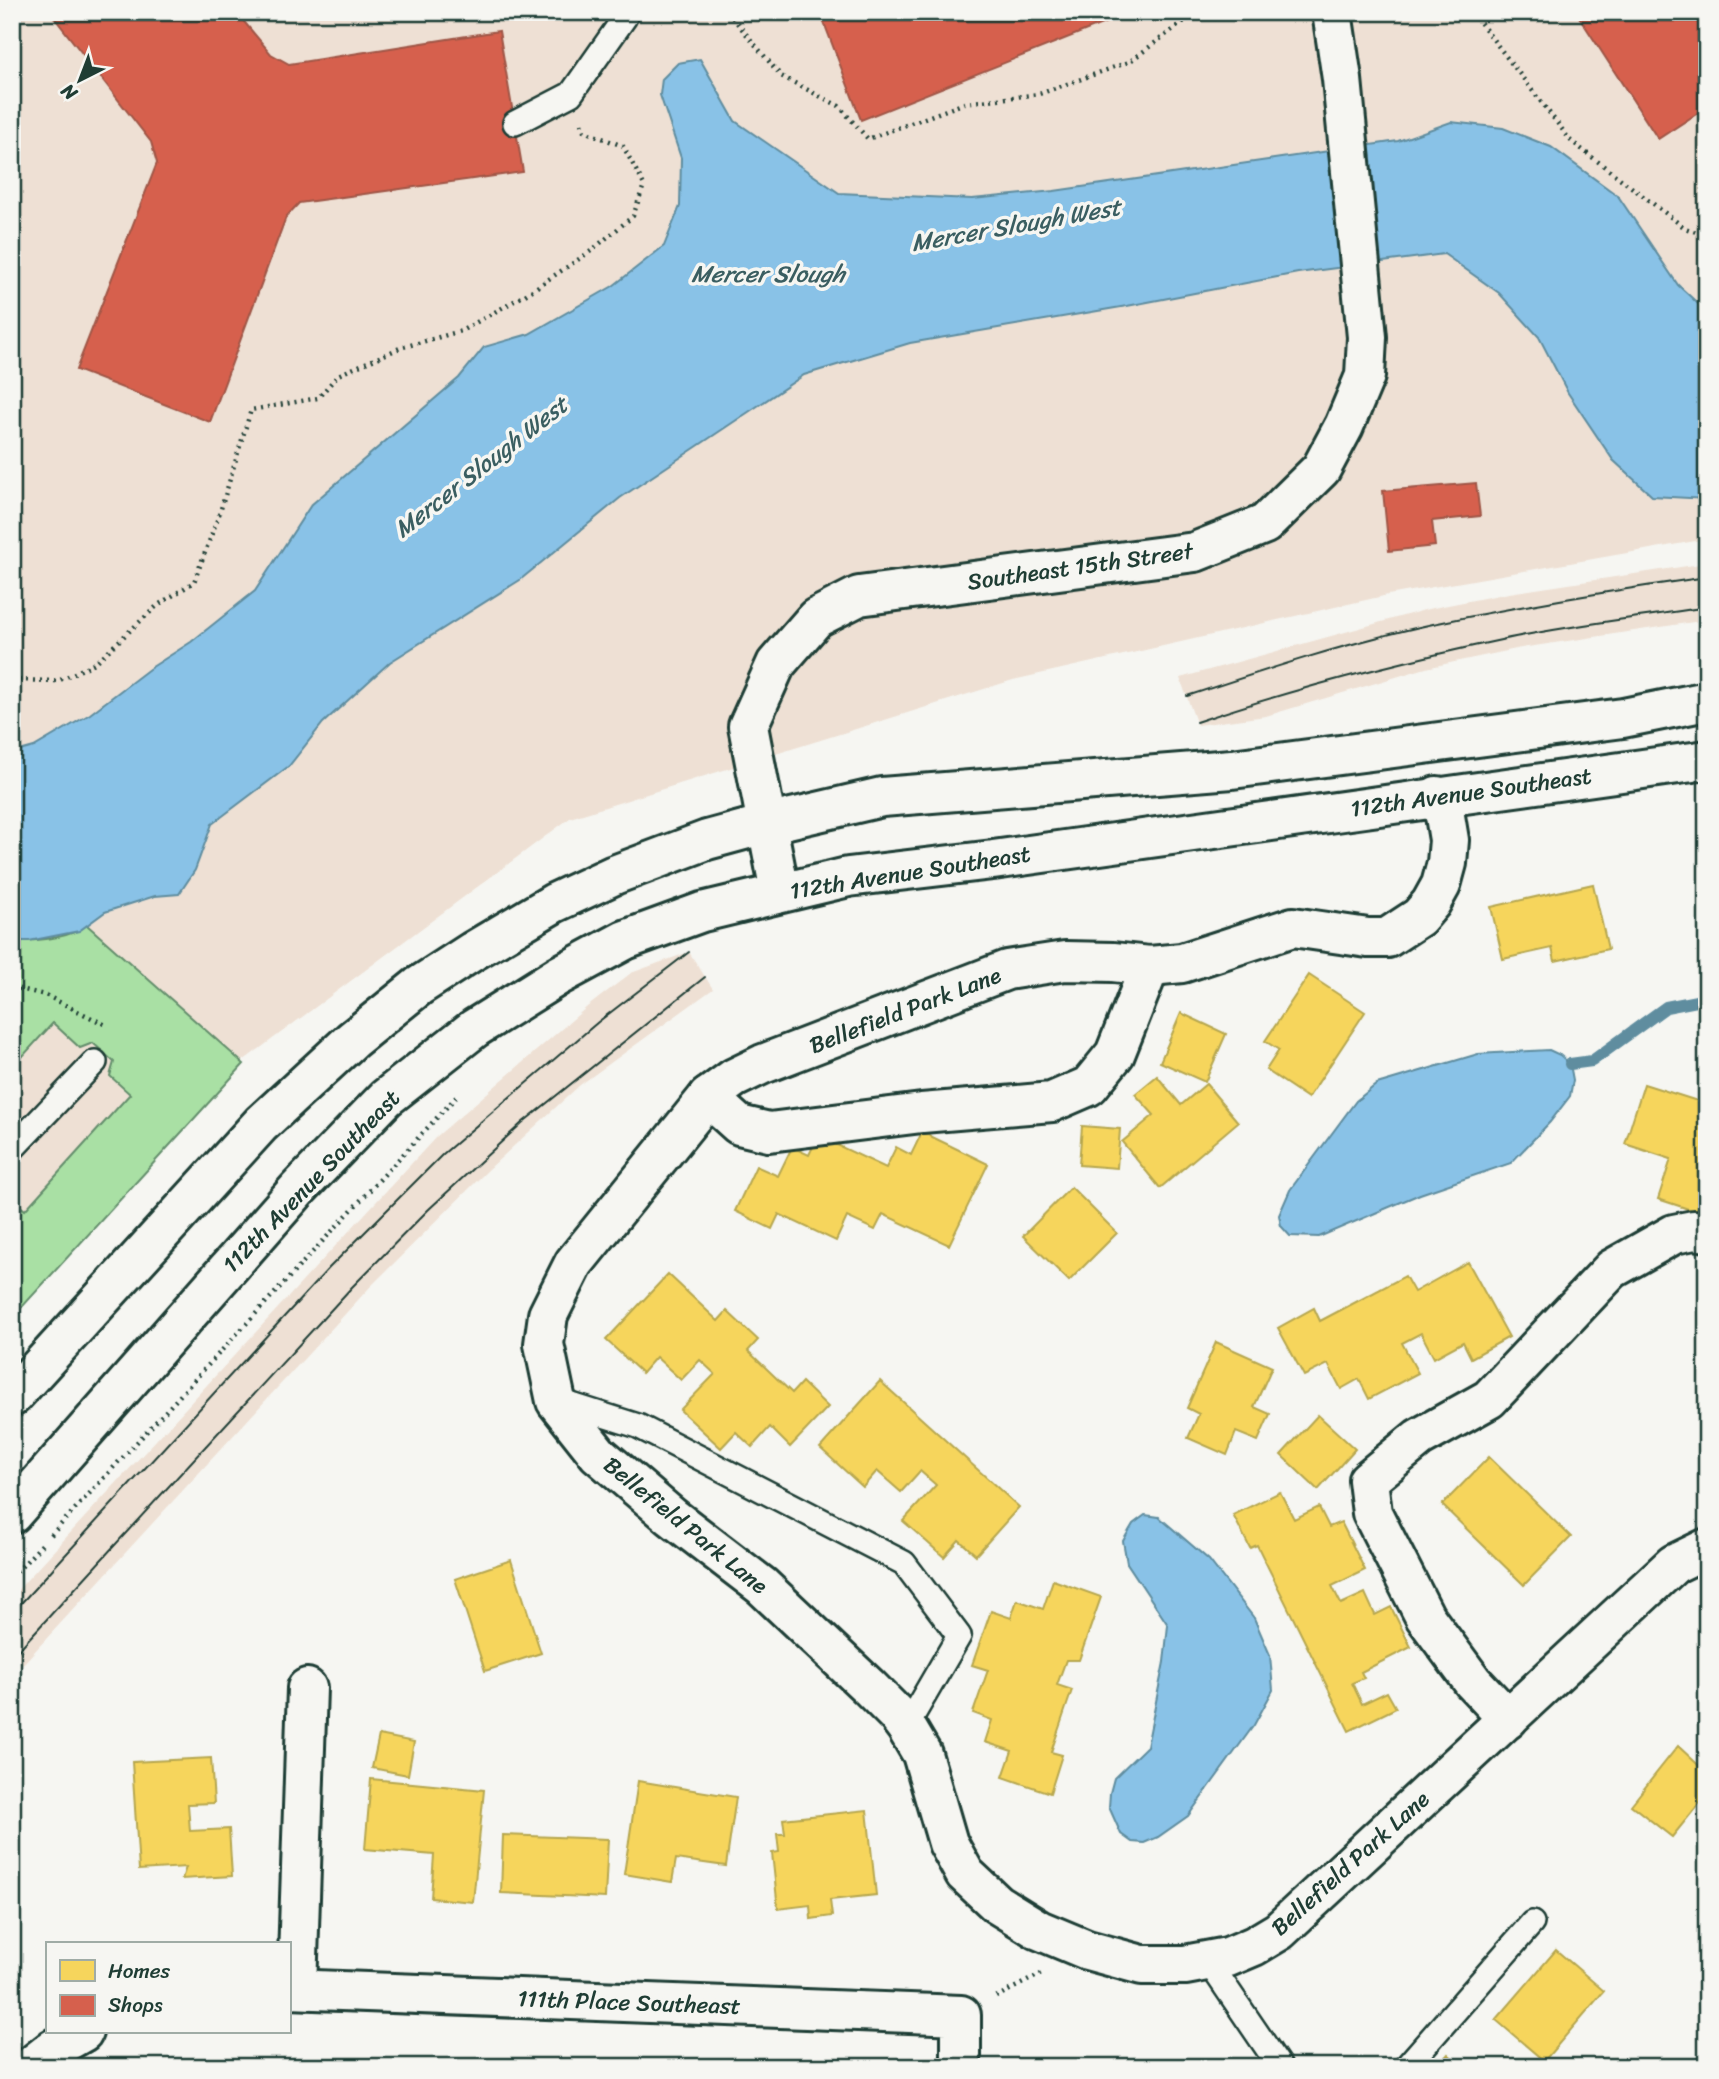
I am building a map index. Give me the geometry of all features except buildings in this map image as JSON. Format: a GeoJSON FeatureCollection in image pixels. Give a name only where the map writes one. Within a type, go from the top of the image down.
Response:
{"type":"FeatureCollection","features":[{"type":"Feature","properties":{"kind":"street","name":"Southeast 15th Street"},"geometry":{"type":"LineString","coordinates":[[780,892],[748,726],[776,664],[816,618],[859,596],[1195,552],[1265,524],[1321,469],[1344,426],[1365,376],[1367,337],[1342,79],[1332,12]]}},
{"type":"Feature","properties":{"kind":"street"},"geometry":{"type":"LineString","coordinates":[[12,1397],[261,1124],[352,1040],[419,986],[473,951],[554,903],[614,875],[707,840],[882,797],[1232,769],[1623,718],[1707,701]]}},
{"type":"Feature","properties":{"kind":"street","name":"112th Avenue Southeast"},"geometry":{"type":"LineString","coordinates":[[12,1514],[298,1189],[386,1098],[475,1028],[558,976],[625,940],[702,912],[848,877],[993,860],[1707,760]]}},
{"type":"Feature","properties":{"kind":"street","name":"Bellefield Park Lane"},"geometry":{"type":"LineString","coordinates":[[1437,796],[1445,816],[1449,840],[1441,885],[1419,917],[1387,938],[1368,938],[1293,927],[1182,963],[1150,966],[1065,961],[1007,970],[763,1064],[734,1078],[708,1097],[574,1263],[548,1315],[544,1344],[556,1401],[598,1454],[672,1517],[762,1586],[868,1686],[906,1727],[922,1754],[948,1843],[965,1874],[1008,1910],[1040,1930],[1087,1950],[1142,1965],[1185,1965],[1228,1957],[1279,1931],[1674,1564],[1707,1548]]}},
{"type":"Feature","properties":{"kind":"street"},"geometry":{"type":"LineString","coordinates":[[708,1097],[739,1125],[769,1132],[922,1113],[1052,1102],[1089,1086],[1115,1054],[1150,966]]}},
{"type":"Feature","properties":{"kind":"street"},"geometry":{"type":"LineString","coordinates":[[1508,1719],[1473,1682],[1425,1617],[1372,1513],[1368,1480],[1419,1438],[1489,1399],[1612,1269],[1674,1234],[1694,1230],[1707,1232]]}},
{"type":"Feature","properties":{"kind":"street","name":"111th Place Southeast"},"geometry":{"type":"LineString","coordinates":[[307,1688],[293,1989],[961,2015]]}},
{"type":"Feature","properties":{"kind":"street"},"geometry":{"type":"LineString","coordinates":[[961,2015],[961,2067]]}},
{"type":"Feature","properties":{"kind":"street"},"geometry":{"type":"LineString","coordinates":[[30,2067],[53,2049],[79,2034]]}},
{"type":"Feature","properties":{"kind":"lane"},"geometry":{"type":"LineString","coordinates":[[515,123],[572,94],[625,17],[624,12]]}},
{"type":"Feature","properties":{"kind":"lane"},"geometry":{"type":"LineString","coordinates":[[12,1149],[95,1062]]}},
{"type":"Feature","properties":{"kind":"lane"},"geometry":{"type":"LineString","coordinates":[[556,1401],[638,1426],[904,1563],[959,1636],[906,1727]]}},
{"type":"Feature","properties":{"kind":"lane"},"geometry":{"type":"LineString","coordinates":[[1406,2067],[1532,1923]]}},
{"type":"Feature","properties":{"kind":"lane"},"geometry":{"type":"LineString","coordinates":[[1208,1961],[1280,2067]]}},
{"type":"Feature","properties":{"kind":"path"},"geometry":{"type":"LineString","coordinates":[[727,12],[781,76],[839,106],[868,139],[965,103],[1039,94],[1129,62],[1194,13],[1219,19],[1236,12]]}},
{"type":"Feature","properties":{"kind":"path"},"geometry":{"type":"LineString","coordinates":[[1472,12],[1572,141],[1685,228],[1707,236]]}},
{"type":"Feature","properties":{"kind":"path"},"geometry":{"type":"LineString","coordinates":[[12,680],[58,681],[95,663],[158,605],[194,582],[220,512],[251,410],[318,398],[338,375],[400,348],[461,331],[536,288],[591,251],[633,216],[644,185],[623,146],[584,131],[572,94]]}},
{"type":"Feature","properties":{"kind":"path"},"geometry":{"type":"LineString","coordinates":[[12,987],[45,995],[106,1025]]}},
{"type":"Feature","properties":{"kind":"path"},"geometry":{"type":"LineString","coordinates":[[12,1577],[459,1094]]}},
{"type":"Feature","properties":{"kind":"path"},"geometry":{"type":"LineString","coordinates":[[961,2015],[1087,1950]]}},
{"type":"Feature","properties":{"kind":"shaded area"},"geometry":{"type":"Polygon","coordinates":[[[12,12],[1707,12],[1707,539],[1388,595],[1013,680],[570,818],[216,1081],[12,1306],[12,12]]]}},
{"type":"Feature","properties":{"kind":"shaded area"},"geometry":{"type":"Polygon","coordinates":[[[1707,563],[1707,620],[1521,648],[1426,668],[1266,716],[1197,725],[1180,678],[1428,609],[1509,593],[1707,563]]]}},
{"type":"Feature","properties":{"kind":"shaded area"},"geometry":{"type":"Polygon","coordinates":[[[689,952],[713,989],[580,1085],[490,1168],[370,1287],[12,1676],[12,1596],[436,1137],[587,1007],[631,973],[689,952]]]}},
{"type":"Feature","properties":{"kind":"green space"},"geometry":{"type":"Polygon","coordinates":[[[87,925],[244,1064],[12,1318],[12,1199],[25,1210],[130,1094],[110,1076],[114,1062],[93,1043],[80,1048],[53,1023],[12,1068],[12,941],[61,936],[87,925]]]}},
{"type":"Feature","properties":{"kind":"water","name":"Mercer Slough"},"geometry":{"type":"Polygon","coordinates":[[[700,59],[735,121],[839,193],[972,199],[1054,191],[1398,141],[1451,122],[1503,128],[1551,147],[1618,196],[1678,285],[1707,312],[1707,499],[1652,496],[1613,460],[1568,393],[1539,337],[1499,293],[1444,254],[1298,273],[1127,306],[910,343],[804,375],[620,498],[520,580],[390,662],[323,723],[289,766],[212,824],[195,870],[179,894],[155,896],[105,912],[79,931],[29,941],[12,941],[12,753],[34,747],[90,714],[149,669],[191,642],[255,591],[311,505],[459,378],[484,347],[529,334],[613,286],[664,246],[680,206],[681,158],[660,95],[662,79],[678,63],[700,59]]]}},
{"type":"Feature","properties":{"kind":"water"},"geometry":{"type":"Polygon","coordinates":[[[1549,1050],[1570,1064],[1573,1080],[1570,1096],[1550,1122],[1511,1163],[1420,1194],[1319,1237],[1290,1236],[1281,1226],[1279,1215],[1290,1190],[1356,1101],[1377,1084],[1478,1054],[1549,1050]]]}},
{"type":"Feature","properties":{"kind":"water"},"geometry":{"type":"Polygon","coordinates":[[[1145,1515],[1159,1517],[1209,1560],[1254,1618],[1270,1655],[1273,1690],[1254,1725],[1188,1816],[1158,1837],[1144,1843],[1132,1842],[1121,1834],[1109,1807],[1114,1778],[1147,1746],[1164,1662],[1168,1625],[1127,1563],[1123,1541],[1133,1524],[1145,1515]]]}},
{"type":"Feature","properties":{"kind":"waterway"},"geometry":{"type":"LineString","coordinates":[[1570,1064],[1592,1061],[1666,1007],[1707,999]]}},
{"type":"Feature","properties":{"kind":"tram line"},"geometry":{"type":"LineString","coordinates":[[1187,696],[1402,631],[1501,610],[1707,577]]}},
{"type":"Feature","properties":{"kind":"tram line"},"geometry":{"type":"LineString","coordinates":[[1196,722],[1309,687],[1462,648],[1552,630],[1707,607]]}},
{"type":"Feature","properties":{"kind":"tram line"},"geometry":{"type":"LineString","coordinates":[[12,1613],[329,1268],[443,1154],[598,1022],[689,952]]}},
{"type":"Feature","properties":{"kind":"tram line"},"geometry":{"type":"LineString","coordinates":[[12,1657],[352,1287],[428,1210],[522,1123],[705,977]]}},
{"type":"Feature","properties":{"kind":"water label","name":"Mercer Slough West"},"geometry":{"type":"Point","coordinates":[1016,225]}},
{"type":"Feature","properties":{"kind":"water label","name":"Mercer Slough West"},"geometry":{"type":"Point","coordinates":[481,467]}}]}
